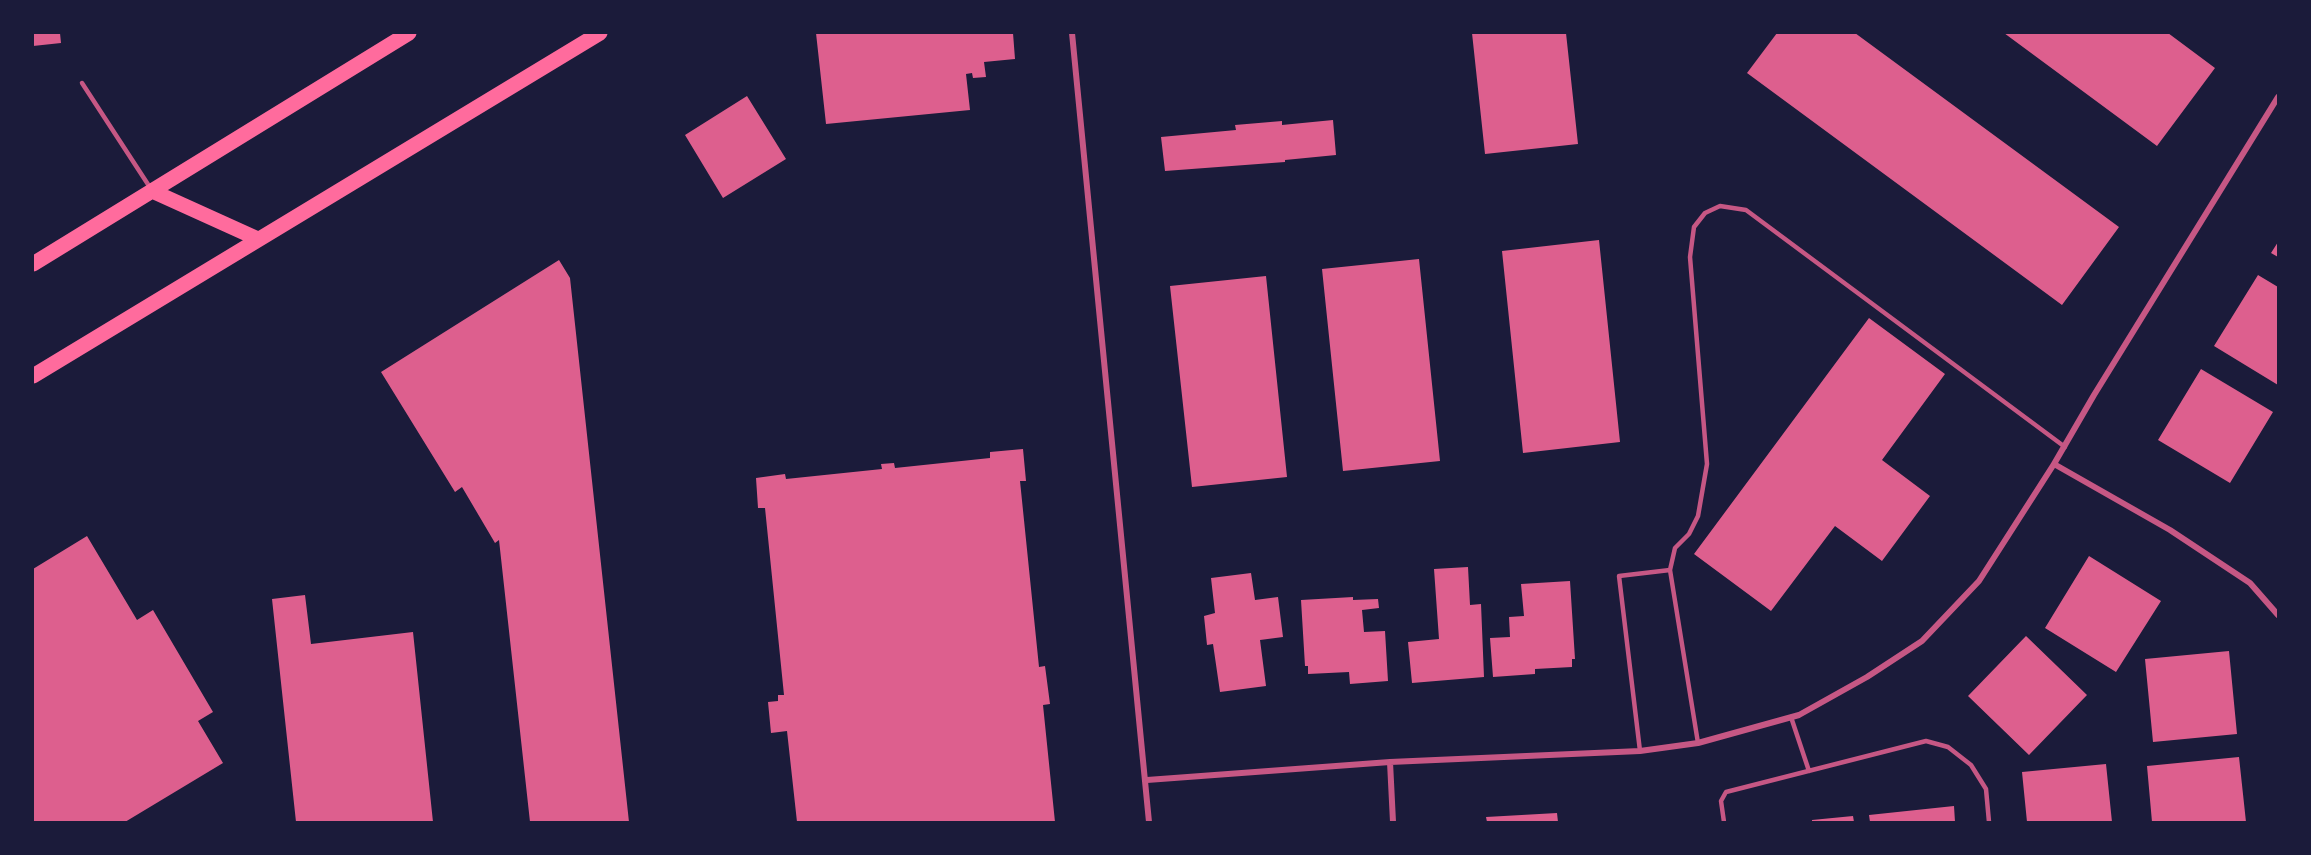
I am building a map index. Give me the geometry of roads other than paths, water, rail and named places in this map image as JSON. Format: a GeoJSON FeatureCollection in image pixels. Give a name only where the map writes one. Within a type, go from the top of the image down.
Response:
{"type":"FeatureCollection","features":[{"type":"Feature","properties":{"kind":"main road"},"geometry":{"type":"LineString","coordinates":[[33,264],[409,33]]}},
{"type":"Feature","properties":{"kind":"main road"},"geometry":{"type":"LineString","coordinates":[[33,376],[600,33]]}},
{"type":"Feature","properties":{"kind":"main road"},"geometry":{"type":"LineString","coordinates":[[152,190],[258,239]]}},
{"type":"Feature","properties":{"kind":"street"},"geometry":{"type":"LineString","coordinates":[[1072,33],[1147,780],[1149,822]]}},
{"type":"Feature","properties":{"kind":"street"},"geometry":{"type":"LineString","coordinates":[[1147,780],[1390,762],[1640,751],[1698,743],[1791,717],[1867,677],[1922,641],[1979,581],[2065,447],[2278,97]]}},
{"type":"Feature","properties":{"kind":"street"},"geometry":{"type":"LineString","coordinates":[[2054,464],[2170,530],[2250,583],[2278,615]]}},
{"type":"Feature","properties":{"kind":"street"},"geometry":{"type":"LineString","coordinates":[[1390,762],[1393,822]]}},
{"type":"Feature","properties":{"kind":"lane"},"geometry":{"type":"LineString","coordinates":[[82,83],[152,190]]}},
{"type":"Feature","properties":{"kind":"lane"},"geometry":{"type":"LineString","coordinates":[[1698,743],[1670,570],[1675,548],[1689,534],[1698,516],[1707,464],[1690,257],[1694,227],[1705,213],[1720,206],[1746,210],[2065,447]]}},
{"type":"Feature","properties":{"kind":"lane"},"geometry":{"type":"LineString","coordinates":[[1640,751],[1619,576],[1670,570]]}},
{"type":"Feature","properties":{"kind":"lane"},"geometry":{"type":"LineString","coordinates":[[1791,717],[1809,771]]}},
{"type":"Feature","properties":{"kind":"lane"},"geometry":{"type":"LineString","coordinates":[[1724,822],[1721,801],[1726,792],[1926,741],[1948,747],[1971,765],[1986,789],[1989,822]]}}]}
